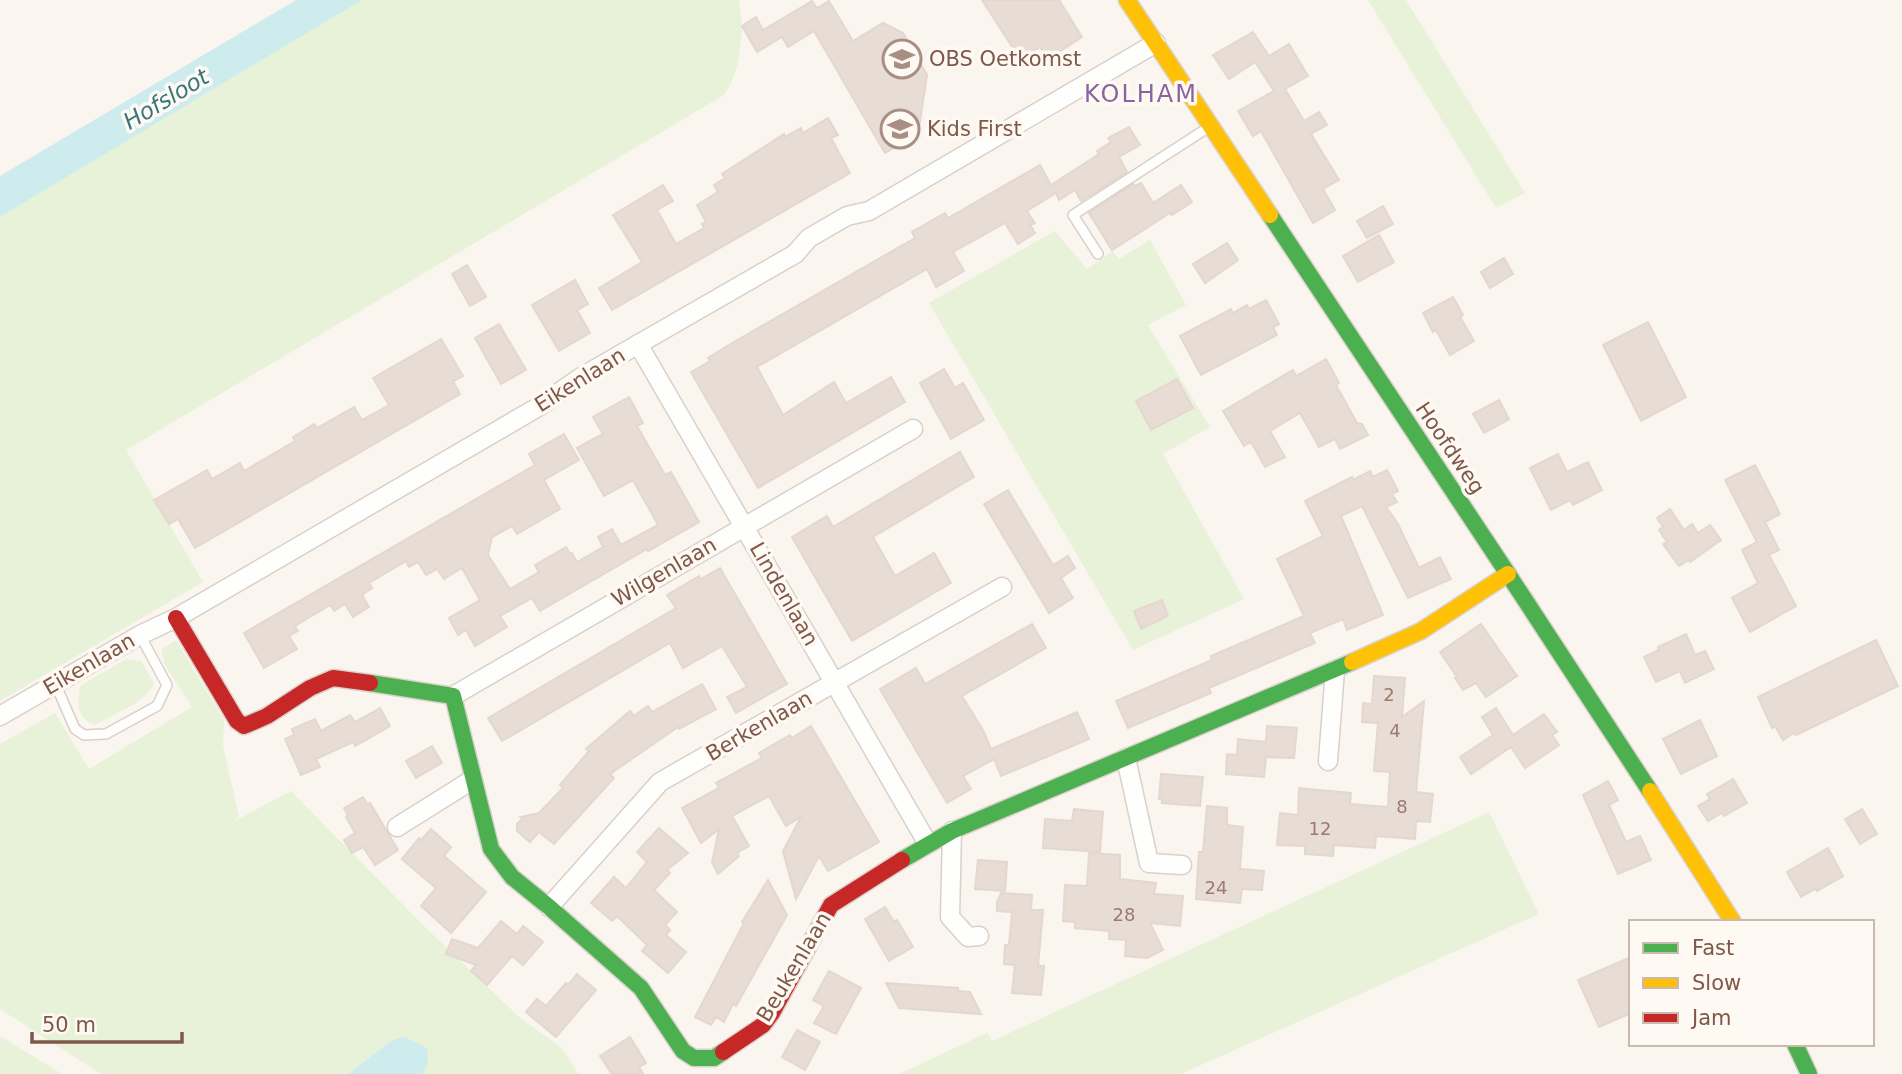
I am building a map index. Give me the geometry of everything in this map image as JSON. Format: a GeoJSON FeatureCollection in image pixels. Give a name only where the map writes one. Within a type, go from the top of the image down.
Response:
{"type":"FeatureCollection","features":[{"type":"Feature","properties":{"kind":"street","name":"Hoofdweg"},"geometry":{"type":"LineString","coordinates":[[1127,0],[1508,573],[1732,920]]}},
{"type":"Feature","properties":{"kind":"street","name":"Eikenlaan"},"geometry":{"type":"LineString","coordinates":[[0,716],[140,635],[176,618],[538,407],[583,376],[795,254],[809,238],[846,216],[869,211],[1156,43]]}},
{"type":"Feature","properties":{"kind":"street","name":"Lindenlaan"},"geometry":{"type":"LineString","coordinates":[[638,344],[928,844]]}},
{"type":"Feature","properties":{"kind":"street","name":"Wilgenlaan"},"geometry":{"type":"LineString","coordinates":[[453,696],[913,429]]}},
{"type":"Feature","properties":{"kind":"street","name":"Beukenlaan"},"geometry":{"type":"LineString","coordinates":[[453,696],[491,849],[512,877],[641,988],[683,1051],[694,1058],[714,1058],[763,1025],[831,905],[928,844],[1421,631],[1508,573]]}},
{"type":"Feature","properties":{"kind":"street","name":"Berkenlaan"},"geometry":{"type":"LineString","coordinates":[[549,907],[660,782],[1002,587]]}},
{"type":"Feature","properties":{"kind":"street"},"geometry":{"type":"LineString","coordinates":[[176,618],[237,721],[244,726],[257,722],[319,682],[333,678],[453,696]]}},
{"type":"Feature","properties":{"kind":"street"},"geometry":{"type":"LineString","coordinates":[[1328,761],[1335,670]]}},
{"type":"Feature","properties":{"kind":"street"},"geometry":{"type":"LineString","coordinates":[[1126,758],[1149,863],[1182,865]]}},
{"type":"Feature","properties":{"kind":"street"},"geometry":{"type":"LineString","coordinates":[[397,827],[472,780]]}},
{"type":"Feature","properties":{"kind":"street"},"geometry":{"type":"LineString","coordinates":[[953,831],[950,917],[968,937],[979,936]]}},
{"type":"Feature","properties":{"kind":"street"},"geometry":{"type":"LineString","coordinates":[[1796,1046],[1808,1074]]}},
{"type":"Feature","properties":{"kind":"lane"},"geometry":{"type":"LineString","coordinates":[[1098,254],[1073,215],[1211,126]]}},
{"type":"Feature","properties":{"kind":"lane"},"geometry":{"type":"LineString","coordinates":[[55,683],[75,729],[83,735],[106,734],[157,706],[167,685],[140,635]]}},
{"type":"Feature","properties":{"kind":"green space"},"geometry":{"type":"Polygon","coordinates":[[[362,0],[739,0],[740,48],[737,67],[724,95],[126,450],[203,582],[0,701],[0,217],[362,0]]]}},
{"type":"Feature","properties":{"kind":"green space"},"geometry":{"type":"Polygon","coordinates":[[[1368,0],[1406,0],[1525,193],[1496,208],[1368,0]]]}},
{"type":"Feature","properties":{"kind":"green space"},"geometry":{"type":"Polygon","coordinates":[[[1055,231],[1087,269],[1113,251],[1119,259],[1150,240],[1186,305],[1148,325],[1210,427],[1163,454],[1244,599],[1133,650],[929,303],[1055,231]]]}},
{"type":"Feature","properties":{"kind":"green space"},"geometry":{"type":"Polygon","coordinates":[[[176,640],[224,720],[223,746],[239,816],[233,822],[291,791],[424,926],[519,1017],[562,1048],[578,1074],[423,1074],[428,1061],[404,1037],[390,1042],[349,1074],[101,1074],[0,1009],[0,744],[55,713],[89,769],[192,707],[165,665],[161,650],[176,640]]]}},
{"type":"Feature","properties":{"kind":"green space"},"geometry":{"type":"Polygon","coordinates":[[[126,659],[141,661],[154,683],[150,690],[137,702],[95,725],[89,722],[79,709],[80,686],[126,659]]]}},
{"type":"Feature","properties":{"kind":"green space"},"geometry":{"type":"Polygon","coordinates":[[[1489,812],[1539,914],[1181,1074],[899,1074],[987,1033],[992,1041],[1489,812]]]}},
{"type":"Feature","properties":{"kind":"green space"},"geometry":{"type":"Polygon","coordinates":[[[0,1036],[62,1074],[0,1074],[0,1036]]]}},
{"type":"Feature","properties":{"kind":"water","name":"Hofsloot"},"geometry":{"type":"Polygon","coordinates":[[[296,0],[362,0],[0,217],[0,176],[296,0]]]}},
{"type":"Feature","properties":{"kind":"water"},"geometry":{"type":"Polygon","coordinates":[[[404,1037],[427,1048],[428,1061],[423,1074],[349,1074],[387,1044],[404,1037]]]}},
{"type":"Feature","properties":{"kind":"building"},"geometry":{"type":"Polygon","coordinates":[[[982,0],[1059,0],[1082,37],[1048,59],[1040,47],[1020,59],[982,0]]]}},
{"type":"Feature","properties":{"kind":"building"},"geometry":{"type":"Polygon","coordinates":[[[812,1],[817,8],[829,1],[853,41],[883,23],[903,33],[927,75],[918,134],[885,153],[814,31],[788,47],[782,37],[757,52],[742,26],[756,17],[763,30],[812,1]]]}},
{"type":"Feature","properties":{"kind":"building"},"geometry":{"type":"Polygon","coordinates":[[[1253,32],[1269,56],[1289,44],[1308,76],[1285,89],[1304,121],[1319,112],[1327,125],[1311,134],[1339,180],[1323,189],[1335,210],[1313,223],[1261,131],[1253,136],[1238,111],[1274,91],[1255,62],[1229,79],[1213,55],[1253,32]]]}},
{"type":"Feature","properties":{"kind":"building"},"geometry":{"type":"Polygon","coordinates":[[[828,118],[838,135],[831,138],[850,173],[612,310],[599,288],[642,262],[613,215],[663,185],[673,201],[657,210],[676,244],[704,228],[702,224],[706,222],[697,205],[718,192],[714,185],[725,178],[722,174],[784,134],[785,137],[801,128],[803,133],[828,118]]]}},
{"type":"Feature","properties":{"kind":"building"},"geometry":{"type":"Polygon","coordinates":[[[1129,127],[1140,145],[1119,157],[1127,172],[1081,201],[1075,190],[1059,200],[1056,193],[1027,211],[1035,223],[1030,225],[1035,233],[1018,244],[1005,223],[953,252],[964,271],[936,287],[927,269],[757,367],[783,415],[834,382],[846,403],[891,377],[905,402],[758,488],[691,372],[710,361],[708,358],[727,346],[915,238],[912,232],[945,213],[948,218],[1040,165],[1051,185],[1099,154],[1097,151],[1111,142],[1108,138],[1129,127]]]}},
{"type":"Feature","properties":{"kind":"building"},"geometry":{"type":"Polygon","coordinates":[[[1141,183],[1153,203],[1181,185],[1192,202],[1112,250],[1089,213],[1133,184],[1135,186],[1141,183]]]}},
{"type":"Feature","properties":{"kind":"building"},"geometry":{"type":"Polygon","coordinates":[[[1383,206],[1393,224],[1367,238],[1357,221],[1383,206]]]}},
{"type":"Feature","properties":{"kind":"building"},"geometry":{"type":"Polygon","coordinates":[[[1379,235],[1394,262],[1358,282],[1343,256],[1379,235]]]}},
{"type":"Feature","properties":{"kind":"building"},"geometry":{"type":"Polygon","coordinates":[[[1227,243],[1238,260],[1205,283],[1193,264],[1227,243]]]}},
{"type":"Feature","properties":{"kind":"building"},"geometry":{"type":"Polygon","coordinates":[[[1504,258],[1513,274],[1490,288],[1481,272],[1504,258]]]}},
{"type":"Feature","properties":{"kind":"building"},"geometry":{"type":"Polygon","coordinates":[[[467,265],[486,297],[470,306],[452,274],[467,265]]]}},
{"type":"Feature","properties":{"kind":"building"},"geometry":{"type":"Polygon","coordinates":[[[575,280],[588,304],[577,310],[590,333],[559,351],[532,305],[575,280]]]}},
{"type":"Feature","properties":{"kind":"building"},"geometry":{"type":"Polygon","coordinates":[[[1453,297],[1463,315],[1460,317],[1474,341],[1450,355],[1423,313],[1453,297]]]}},
{"type":"Feature","properties":{"kind":"building"},"geometry":{"type":"Polygon","coordinates":[[[1266,300],[1279,324],[1273,327],[1277,335],[1201,375],[1180,336],[1231,309],[1233,313],[1247,305],[1249,309],[1266,300]]]}},
{"type":"Feature","properties":{"kind":"building"},"geometry":{"type":"Polygon","coordinates":[[[1648,322],[1686,397],[1641,421],[1603,345],[1648,322]]]}},
{"type":"Feature","properties":{"kind":"building"},"geometry":{"type":"Polygon","coordinates":[[[499,324],[526,370],[501,384],[475,338],[499,324]]]}},
{"type":"Feature","properties":{"kind":"building"},"geometry":{"type":"Polygon","coordinates":[[[441,339],[463,376],[453,381],[460,394],[195,548],[178,519],[169,524],[154,500],[207,470],[212,479],[240,463],[244,471],[295,441],[293,437],[314,424],[317,428],[354,407],[362,420],[389,405],[373,378],[441,339]]]}},
{"type":"Feature","properties":{"kind":"building"},"geometry":{"type":"Polygon","coordinates":[[[1326,359],[1339,383],[1336,385],[1357,423],[1362,424],[1368,435],[1340,449],[1335,439],[1319,447],[1300,413],[1270,431],[1285,457],[1265,467],[1251,442],[1244,446],[1223,411],[1293,370],[1296,376],[1326,359]]]}},
{"type":"Feature","properties":{"kind":"building"},"geometry":{"type":"Polygon","coordinates":[[[944,369],[955,388],[963,383],[984,420],[951,439],[920,383],[944,369]]]}},
{"type":"Feature","properties":{"kind":"building"},"geometry":{"type":"Polygon","coordinates":[[[1177,379],[1193,408],[1151,430],[1136,401],[1177,379]]]}},
{"type":"Feature","properties":{"kind":"building"},"geometry":{"type":"Polygon","coordinates":[[[629,397],[643,423],[637,426],[665,475],[671,472],[699,522],[540,611],[532,598],[500,616],[507,627],[475,646],[466,630],[458,635],[449,618],[480,600],[462,568],[444,579],[437,569],[426,575],[418,562],[409,567],[406,561],[369,583],[372,588],[362,595],[369,607],[353,617],[345,604],[334,611],[330,605],[295,626],[298,631],[289,636],[297,649],[264,668],[244,633],[535,465],[529,454],[564,434],[579,460],[544,480],[560,509],[517,534],[512,526],[492,537],[488,555],[510,589],[539,572],[535,565],[566,547],[577,562],[603,547],[598,537],[612,529],[621,545],[658,525],[633,480],[604,496],[577,448],[603,434],[593,417],[629,397]]]}},
{"type":"Feature","properties":{"kind":"building"},"geometry":{"type":"Polygon","coordinates":[[[1499,400],[1509,419],[1484,433],[1473,414],[1499,400]]]}},
{"type":"Feature","properties":{"kind":"building"},"geometry":{"type":"Polygon","coordinates":[[[960,452],[974,477],[873,537],[895,576],[934,553],[951,583],[852,641],[792,537],[827,516],[833,527],[960,452]]]}},
{"type":"Feature","properties":{"kind":"building"},"geometry":{"type":"Polygon","coordinates":[[[1558,454],[1567,472],[1588,462],[1602,490],[1573,505],[1570,500],[1551,510],[1530,468],[1558,454]]]}},
{"type":"Feature","properties":{"kind":"building"},"geometry":{"type":"Polygon","coordinates":[[[1755,465],[1780,514],[1765,522],[1779,550],[1769,555],[1796,606],[1750,632],[1732,598],[1758,583],[1742,550],[1757,542],[1725,480],[1755,465]]]}},
{"type":"Feature","properties":{"kind":"building"},"geometry":{"type":"Polygon","coordinates":[[[1387,470],[1398,491],[1392,494],[1397,502],[1386,507],[1398,524],[1419,568],[1440,557],[1451,579],[1408,598],[1362,506],[1341,516],[1383,615],[1347,630],[1343,619],[1310,633],[1315,643],[1209,688],[1211,693],[1128,728],[1116,701],[1212,660],[1211,656],[1304,616],[1277,559],[1323,536],[1305,501],[1352,477],[1353,480],[1370,471],[1373,477],[1387,470]]]}},
{"type":"Feature","properties":{"kind":"building"},"geometry":{"type":"Polygon","coordinates":[[[1008,490],[1053,565],[1068,556],[1075,568],[1061,578],[1073,598],[1049,613],[984,504],[1008,490]]]}},
{"type":"Feature","properties":{"kind":"building"},"geometry":{"type":"Polygon","coordinates":[[[1670,509],[1684,530],[1692,524],[1698,533],[1710,525],[1721,540],[1690,562],[1689,560],[1679,566],[1663,544],[1667,542],[1659,530],[1663,527],[1657,518],[1670,509]]]}},
{"type":"Feature","properties":{"kind":"building"},"geometry":{"type":"Polygon","coordinates":[[[720,568],[787,684],[736,713],[727,697],[747,687],[722,646],[683,668],[670,643],[502,741],[488,718],[676,608],[667,595],[699,576],[701,579],[720,568]]]}},
{"type":"Feature","properties":{"kind":"building"},"geometry":{"type":"Polygon","coordinates":[[[1162,600],[1168,616],[1141,629],[1134,611],[1162,600]]]}},
{"type":"Feature","properties":{"kind":"building"},"geometry":{"type":"Polygon","coordinates":[[[1032,624],[1046,648],[962,696],[991,749],[1077,712],[1089,739],[1001,776],[994,759],[963,776],[971,789],[947,803],[880,689],[916,668],[925,684],[1032,624]]]}},
{"type":"Feature","properties":{"kind":"building"},"geometry":{"type":"Polygon","coordinates":[[[1481,624],[1517,676],[1486,697],[1476,683],[1463,690],[1440,652],[1481,624]]]}},
{"type":"Feature","properties":{"kind":"building"},"geometry":{"type":"Polygon","coordinates":[[[1686,634],[1695,655],[1705,651],[1714,669],[1685,683],[1680,671],[1656,682],[1644,657],[1686,634]]]}},
{"type":"Feature","properties":{"kind":"building"},"geometry":{"type":"Polygon","coordinates":[[[1876,640],[1898,686],[1783,740],[1775,726],[1772,728],[1758,697],[1876,640]]]}},
{"type":"Feature","properties":{"kind":"building"},"geometry":{"type":"Polygon","coordinates":[[[1374,676],[1405,678],[1402,717],[1424,701],[1416,792],[1433,794],[1430,822],[1416,821],[1415,839],[1376,836],[1375,848],[1334,845],[1333,856],[1305,854],[1305,846],[1277,845],[1280,813],[1298,815],[1299,788],[1351,793],[1350,804],[1388,807],[1390,772],[1374,771],[1378,723],[1362,722],[1363,703],[1372,704],[1374,676]]]}},
{"type":"Feature","properties":{"kind":"building"},"geometry":{"type":"Polygon","coordinates":[[[702,684],[716,709],[679,729],[678,727],[610,774],[614,778],[554,844],[539,832],[530,842],[517,831],[517,824],[523,818],[521,817],[539,813],[563,788],[560,785],[589,751],[586,749],[630,711],[634,716],[648,706],[652,712],[702,684]]]}},
{"type":"Feature","properties":{"kind":"building"},"geometry":{"type":"Polygon","coordinates":[[[380,708],[390,726],[355,746],[353,742],[316,759],[320,767],[301,775],[285,739],[294,735],[292,729],[315,719],[321,731],[350,715],[355,722],[380,708]]]}},
{"type":"Feature","properties":{"kind":"building"},"geometry":{"type":"Polygon","coordinates":[[[1496,708],[1513,735],[1544,714],[1557,732],[1552,735],[1559,745],[1525,768],[1511,747],[1471,774],[1460,757],[1493,735],[1482,717],[1496,708]]]}},
{"type":"Feature","properties":{"kind":"building"},"geometry":{"type":"Polygon","coordinates":[[[1700,720],[1717,756],[1681,774],[1663,739],[1700,720]]]}},
{"type":"Feature","properties":{"kind":"building"},"geometry":{"type":"Polygon","coordinates":[[[811,726],[879,842],[828,871],[819,856],[796,899],[783,851],[801,817],[786,826],[769,796],[732,816],[749,846],[737,853],[739,856],[718,874],[712,862],[719,829],[701,843],[682,808],[719,788],[716,783],[762,758],[759,753],[811,726]]]}},
{"type":"Feature","properties":{"kind":"building"},"geometry":{"type":"Polygon","coordinates":[[[1267,726],[1297,728],[1294,758],[1266,757],[1264,777],[1226,774],[1227,754],[1237,755],[1238,739],[1266,742],[1267,726]]]}},
{"type":"Feature","properties":{"kind":"building"},"geometry":{"type":"Polygon","coordinates":[[[432,746],[442,763],[416,778],[406,761],[432,746]]]}},
{"type":"Feature","properties":{"kind":"building"},"geometry":{"type":"Polygon","coordinates":[[[1161,774],[1203,777],[1200,806],[1162,803],[1162,799],[1159,799],[1161,774]]]}},
{"type":"Feature","properties":{"kind":"building"},"geometry":{"type":"Polygon","coordinates":[[[1733,779],[1747,803],[1724,816],[1722,813],[1708,821],[1698,806],[1710,799],[1707,794],[1733,779]]]}},
{"type":"Feature","properties":{"kind":"building"},"geometry":{"type":"Polygon","coordinates":[[[1608,781],[1618,800],[1609,805],[1626,842],[1640,836],[1651,860],[1618,874],[1583,795],[1608,781]]]}},
{"type":"Feature","properties":{"kind":"building"},"geometry":{"type":"Polygon","coordinates":[[[363,797],[367,804],[370,803],[398,850],[375,865],[363,847],[352,853],[344,840],[355,833],[344,808],[363,797]]]}},
{"type":"Feature","properties":{"kind":"building"},"geometry":{"type":"Polygon","coordinates":[[[1207,806],[1227,808],[1227,825],[1243,827],[1240,869],[1264,871],[1262,890],[1242,889],[1240,903],[1196,899],[1199,852],[1203,852],[1207,806]]]}},
{"type":"Feature","properties":{"kind":"building"},"geometry":{"type":"Polygon","coordinates":[[[1074,809],[1103,812],[1100,852],[1043,848],[1045,819],[1072,821],[1074,809]]]}},
{"type":"Feature","properties":{"kind":"building"},"geometry":{"type":"Polygon","coordinates":[[[1862,809],[1877,834],[1860,844],[1845,819],[1862,809]]]}},
{"type":"Feature","properties":{"kind":"building"},"geometry":{"type":"Polygon","coordinates":[[[659,828],[688,853],[667,870],[670,873],[654,890],[677,912],[665,925],[670,930],[666,935],[686,952],[668,973],[642,951],[647,945],[617,916],[612,921],[591,903],[614,877],[626,888],[647,862],[637,852],[659,828]]]}},
{"type":"Feature","properties":{"kind":"building"},"geometry":{"type":"Polygon","coordinates":[[[431,829],[451,847],[444,856],[486,892],[451,933],[421,906],[436,888],[402,859],[419,838],[421,840],[431,829]]]}},
{"type":"Feature","properties":{"kind":"building"},"geometry":{"type":"Polygon","coordinates":[[[1828,848],[1843,876],[1801,897],[1787,872],[1828,848]]]}},
{"type":"Feature","properties":{"kind":"building"},"geometry":{"type":"Polygon","coordinates":[[[1089,853],[1120,855],[1120,879],[1156,883],[1154,894],[1183,896],[1180,926],[1150,923],[1163,950],[1147,958],[1125,956],[1126,940],[1109,939],[1109,931],[1075,928],[1075,922],[1063,921],[1065,885],[1087,886],[1089,853]]]}},
{"type":"Feature","properties":{"kind":"building"},"geometry":{"type":"Polygon","coordinates":[[[978,860],[1007,862],[1005,891],[975,889],[978,860]]]}},
{"type":"Feature","properties":{"kind":"building"},"geometry":{"type":"Polygon","coordinates":[[[768,880],[787,915],[736,1006],[733,1004],[724,1022],[716,1017],[711,1025],[695,1017],[744,923],[742,922],[768,880]]]}},
{"type":"Feature","properties":{"kind":"building"},"geometry":{"type":"Polygon","coordinates":[[[1001,893],[1032,895],[1031,910],[1043,910],[1038,966],[1044,966],[1041,995],[1012,993],[1015,965],[1004,964],[1012,912],[997,911],[1001,893]]]}},
{"type":"Feature","properties":{"kind":"building"},"geometry":{"type":"Polygon","coordinates":[[[885,907],[894,922],[897,920],[913,947],[889,961],[865,919],[885,907]]]}},
{"type":"Feature","properties":{"kind":"building"},"geometry":{"type":"Polygon","coordinates":[[[501,921],[517,934],[523,926],[543,942],[523,965],[512,956],[487,985],[471,971],[476,965],[446,954],[452,939],[478,948],[501,921]]]}},
{"type":"Feature","properties":{"kind":"building"},"geometry":{"type":"Polygon","coordinates":[[[1629,958],[1629,1014],[1599,1027],[1578,980],[1629,958]]]}},
{"type":"Feature","properties":{"kind":"building"},"geometry":{"type":"Polygon","coordinates":[[[829,971],[861,988],[836,1034],[814,1023],[824,1006],[813,1000],[829,971]]]}},
{"type":"Feature","properties":{"kind":"building"},"geometry":{"type":"Polygon","coordinates":[[[577,974],[596,990],[556,1037],[526,1012],[537,999],[546,1006],[577,974]]]}},
{"type":"Feature","properties":{"kind":"building"},"geometry":{"type":"Polygon","coordinates":[[[886,983],[958,988],[958,991],[970,992],[981,1014],[899,1008],[886,983]]]}},
{"type":"Feature","properties":{"kind":"building"},"geometry":{"type":"Polygon","coordinates":[[[797,1030],[820,1042],[805,1070],[782,1057],[797,1030]]]}},
{"type":"Feature","properties":{"kind":"building"},"geometry":{"type":"Polygon","coordinates":[[[630,1037],[646,1063],[639,1067],[643,1074],[612,1074],[600,1056],[630,1037]]]}},
{"type":"Feature","properties":{"kind":"traffic: fast"},"geometry":{"type":"LineString","coordinates":[[1270,215],[1650,791]]}},
{"type":"Feature","properties":{"kind":"traffic: fast"},"geometry":{"type":"LineString","coordinates":[[902,860],[952,831],[1352,662]]}},
{"type":"Feature","properties":{"kind":"traffic: fast"},"geometry":{"type":"LineString","coordinates":[[370,683],[453,696],[491,849],[512,877],[641,988],[683,1051],[694,1058],[714,1058],[723,1052]]}},
{"type":"Feature","properties":{"kind":"traffic: fast"},"geometry":{"type":"LineString","coordinates":[[1796,1046],[1809,1074]]}},
{"type":"Feature","properties":{"kind":"traffic: slow"},"geometry":{"type":"LineString","coordinates":[[1127,0],[1270,215]]}},
{"type":"Feature","properties":{"kind":"traffic: slow"},"geometry":{"type":"LineString","coordinates":[[1352,662],[1421,631],[1508,574]]}},
{"type":"Feature","properties":{"kind":"traffic: slow"},"geometry":{"type":"LineString","coordinates":[[1650,791],[1732,920]]}},
{"type":"Feature","properties":{"kind":"traffic: jam"},"geometry":{"type":"LineString","coordinates":[[176,618],[237,721],[244,726],[267,716],[310,688],[333,678],[370,683]]}},
{"type":"Feature","properties":{"kind":"traffic: jam"},"geometry":{"type":"LineString","coordinates":[[723,1052],[763,1025],[772,1013],[831,905],[902,860]]}},
{"type":"Feature","properties":{"kind":"place","name":"OBS Oetkomst"},"geometry":{"type":"Point","coordinates":[902,59]}},
{"type":"Feature","properties":{"kind":"place","name":"Kids First"},"geometry":{"type":"Point","coordinates":[900,129]}},
{"type":"Feature","properties":{"kind":"district","name":"KOLHAM"},"geometry":{"type":"Point","coordinates":[1141,94]}}]}
